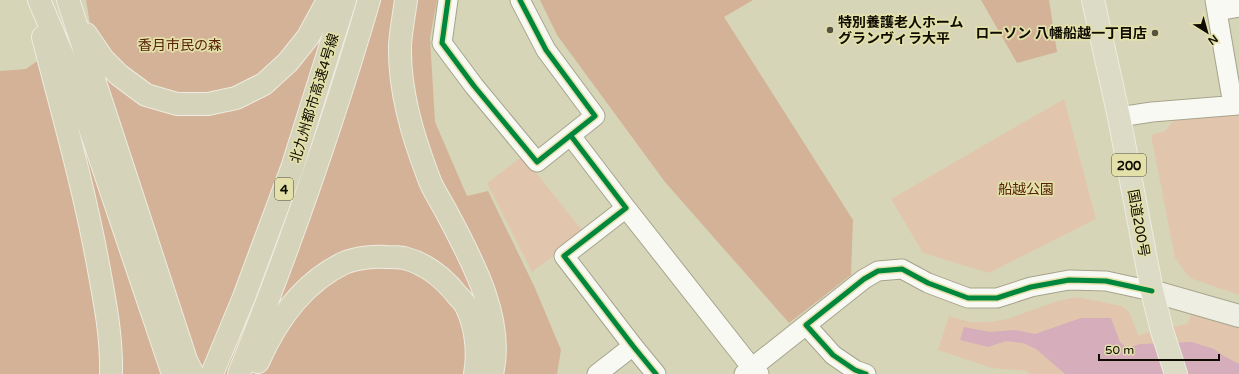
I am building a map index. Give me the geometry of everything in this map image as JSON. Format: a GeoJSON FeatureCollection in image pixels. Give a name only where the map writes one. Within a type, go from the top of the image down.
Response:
{"type":"FeatureCollection","features":[{"type":"Feature","properties":{"kind":"highway"},"geometry":{"type":"LineString","coordinates":[[33,0],[77,167],[92,234],[104,294],[112,352],[111,374]]}},
{"type":"Feature","properties":{"kind":"highway"},"geometry":{"type":"LineString","coordinates":[[39,0],[76,87],[181,369]]}},
{"type":"Feature","properties":{"kind":"highway"},"geometry":{"type":"LineString","coordinates":[[68,0],[181,369]]}},
{"type":"Feature","properties":{"kind":"highway"},"geometry":{"type":"LineString","coordinates":[[71,0],[79,20],[102,59],[119,75],[146,95],[177,104],[208,104],[236,98],[264,84],[288,62],[308,37],[328,0]]}},
{"type":"Feature","properties":{"kind":"highway","name":"北九州都市高速4号線"},"geometry":{"type":"LineString","coordinates":[[212,374],[244,297],[292,168],[345,0]]}},
{"type":"Feature","properties":{"kind":"highway","name":"北九州都市高速4号線"},"geometry":{"type":"LineString","coordinates":[[239,374],[266,308],[309,188],[350,64],[369,0]]}},
{"type":"Feature","properties":{"kind":"highway"},"geometry":{"type":"LineString","coordinates":[[406,0],[400,45],[403,91],[413,134],[428,178],[471,258],[486,297],[494,329],[495,364],[492,374]]}},
{"type":"Feature","properties":{"kind":"highway","name":"国道200号"},"geometry":{"type":"LineString","coordinates":[[1093,0],[1119,117],[1152,291],[1162,331],[1176,374]]}},
{"type":"Feature","properties":{"kind":"highway"},"geometry":{"type":"LineString","coordinates":[[252,374],[270,337],[284,315],[303,292],[321,276],[346,262],[375,256],[404,258],[430,269],[448,284],[465,305],[476,334],[477,364],[475,374]]}},
{"type":"Feature","properties":{"kind":"main road"},"geometry":{"type":"LineString","coordinates":[[1152,291],[1239,316]]}},
{"type":"Feature","properties":{"kind":"street"},"geometry":{"type":"LineString","coordinates":[[448,0],[442,43],[474,86],[537,162],[596,116],[546,50],[520,0]]}},
{"type":"Feature","properties":{"kind":"street"},"geometry":{"type":"LineString","coordinates":[[1119,117],[1152,112],[1236,105],[1216,6],[1239,7]]}},
{"type":"Feature","properties":{"kind":"street"},"geometry":{"type":"LineString","coordinates":[[571,136],[752,372],[806,325],[864,279],[878,271],[902,269],[928,283],[968,298],[997,298],[1031,288],[1069,280],[1106,281],[1152,291]]}},
{"type":"Feature","properties":{"kind":"street"},"geometry":{"type":"LineString","coordinates":[[626,208],[564,256],[656,374]]}},
{"type":"Feature","properties":{"kind":"street"},"geometry":{"type":"LineString","coordinates":[[806,325],[833,355],[856,370],[866,374]]}},
{"type":"Feature","properties":{"kind":"street"},"geometry":{"type":"LineString","coordinates":[[597,374],[633,346]]}},
{"type":"Feature","properties":{"kind":"green space","name":"香月市民の森"},"geometry":{"type":"Polygon","coordinates":[[[86,0],[437,0],[430,38],[435,122],[467,196],[488,191],[535,288],[561,350],[557,374],[0,374],[0,71],[26,69],[90,24],[86,0]]]}},
{"type":"Feature","properties":{"kind":"green space"},"geometry":{"type":"Polygon","coordinates":[[[540,0],[753,0],[724,17],[853,220],[851,275],[789,323],[665,182],[557,35],[540,0]]]}},
{"type":"Feature","properties":{"kind":"green space"},"geometry":{"type":"Polygon","coordinates":[[[981,0],[1049,0],[1057,52],[1017,63],[981,0]]]}},
{"type":"Feature","properties":{"kind":"green space","name":"船越公園"},"geometry":{"type":"Polygon","coordinates":[[[1064,99],[1096,219],[989,273],[923,253],[891,199],[1064,99]]]}},
{"type":"Feature","properties":{"kind":"green space"},"geometry":{"type":"Polygon","coordinates":[[[1239,115],[1239,295],[1190,278],[1175,258],[1151,135],[1165,131],[1176,118],[1239,115]]]}},
{"type":"Feature","properties":{"kind":"green space"},"geometry":{"type":"Polygon","coordinates":[[[523,156],[584,233],[532,272],[487,183],[523,156]]]}},
{"type":"Feature","properties":{"kind":"green space"},"geometry":{"type":"Polygon","coordinates":[[[1077,297],[1122,306],[1130,313],[1138,335],[1187,324],[1193,310],[1239,323],[1239,374],[1031,374],[1027,371],[992,368],[938,350],[949,316],[970,322],[989,322],[1008,319],[1057,301],[1077,297]]]}},
{"type":"Feature","properties":{"kind":"shaded area"},"geometry":{"type":"Polygon","coordinates":[[[1081,318],[1111,318],[1120,342],[1127,348],[1140,344],[1192,342],[1214,349],[1239,364],[1239,374],[1065,374],[1036,349],[1023,343],[1006,341],[988,347],[960,340],[964,327],[990,332],[1015,330],[1035,334],[1081,318]]]}},
{"type":"Feature","properties":{"kind":"cycle path"},"geometry":{"type":"LineString","coordinates":[[448,0],[442,43],[474,86],[537,162],[595,116],[546,50],[520,0]]}},
{"type":"Feature","properties":{"kind":"cycle path"},"geometry":{"type":"LineString","coordinates":[[571,136],[626,208],[564,256],[656,374]]}},
{"type":"Feature","properties":{"kind":"cycle path"},"geometry":{"type":"LineString","coordinates":[[866,374],[855,370],[833,355],[806,325],[864,279],[878,271],[902,269],[928,283],[968,298],[997,298],[1031,287],[1069,280],[1106,281],[1152,291]]}},
{"type":"Feature","properties":{"kind":"place","name":"特別養護老人ホーム グランヴィラ大平"},"geometry":{"type":"Point","coordinates":[830,30]}},
{"type":"Feature","properties":{"kind":"place","name":"ローソン 八幡船越一丁目店"},"geometry":{"type":"Point","coordinates":[1155,33]}}]}
